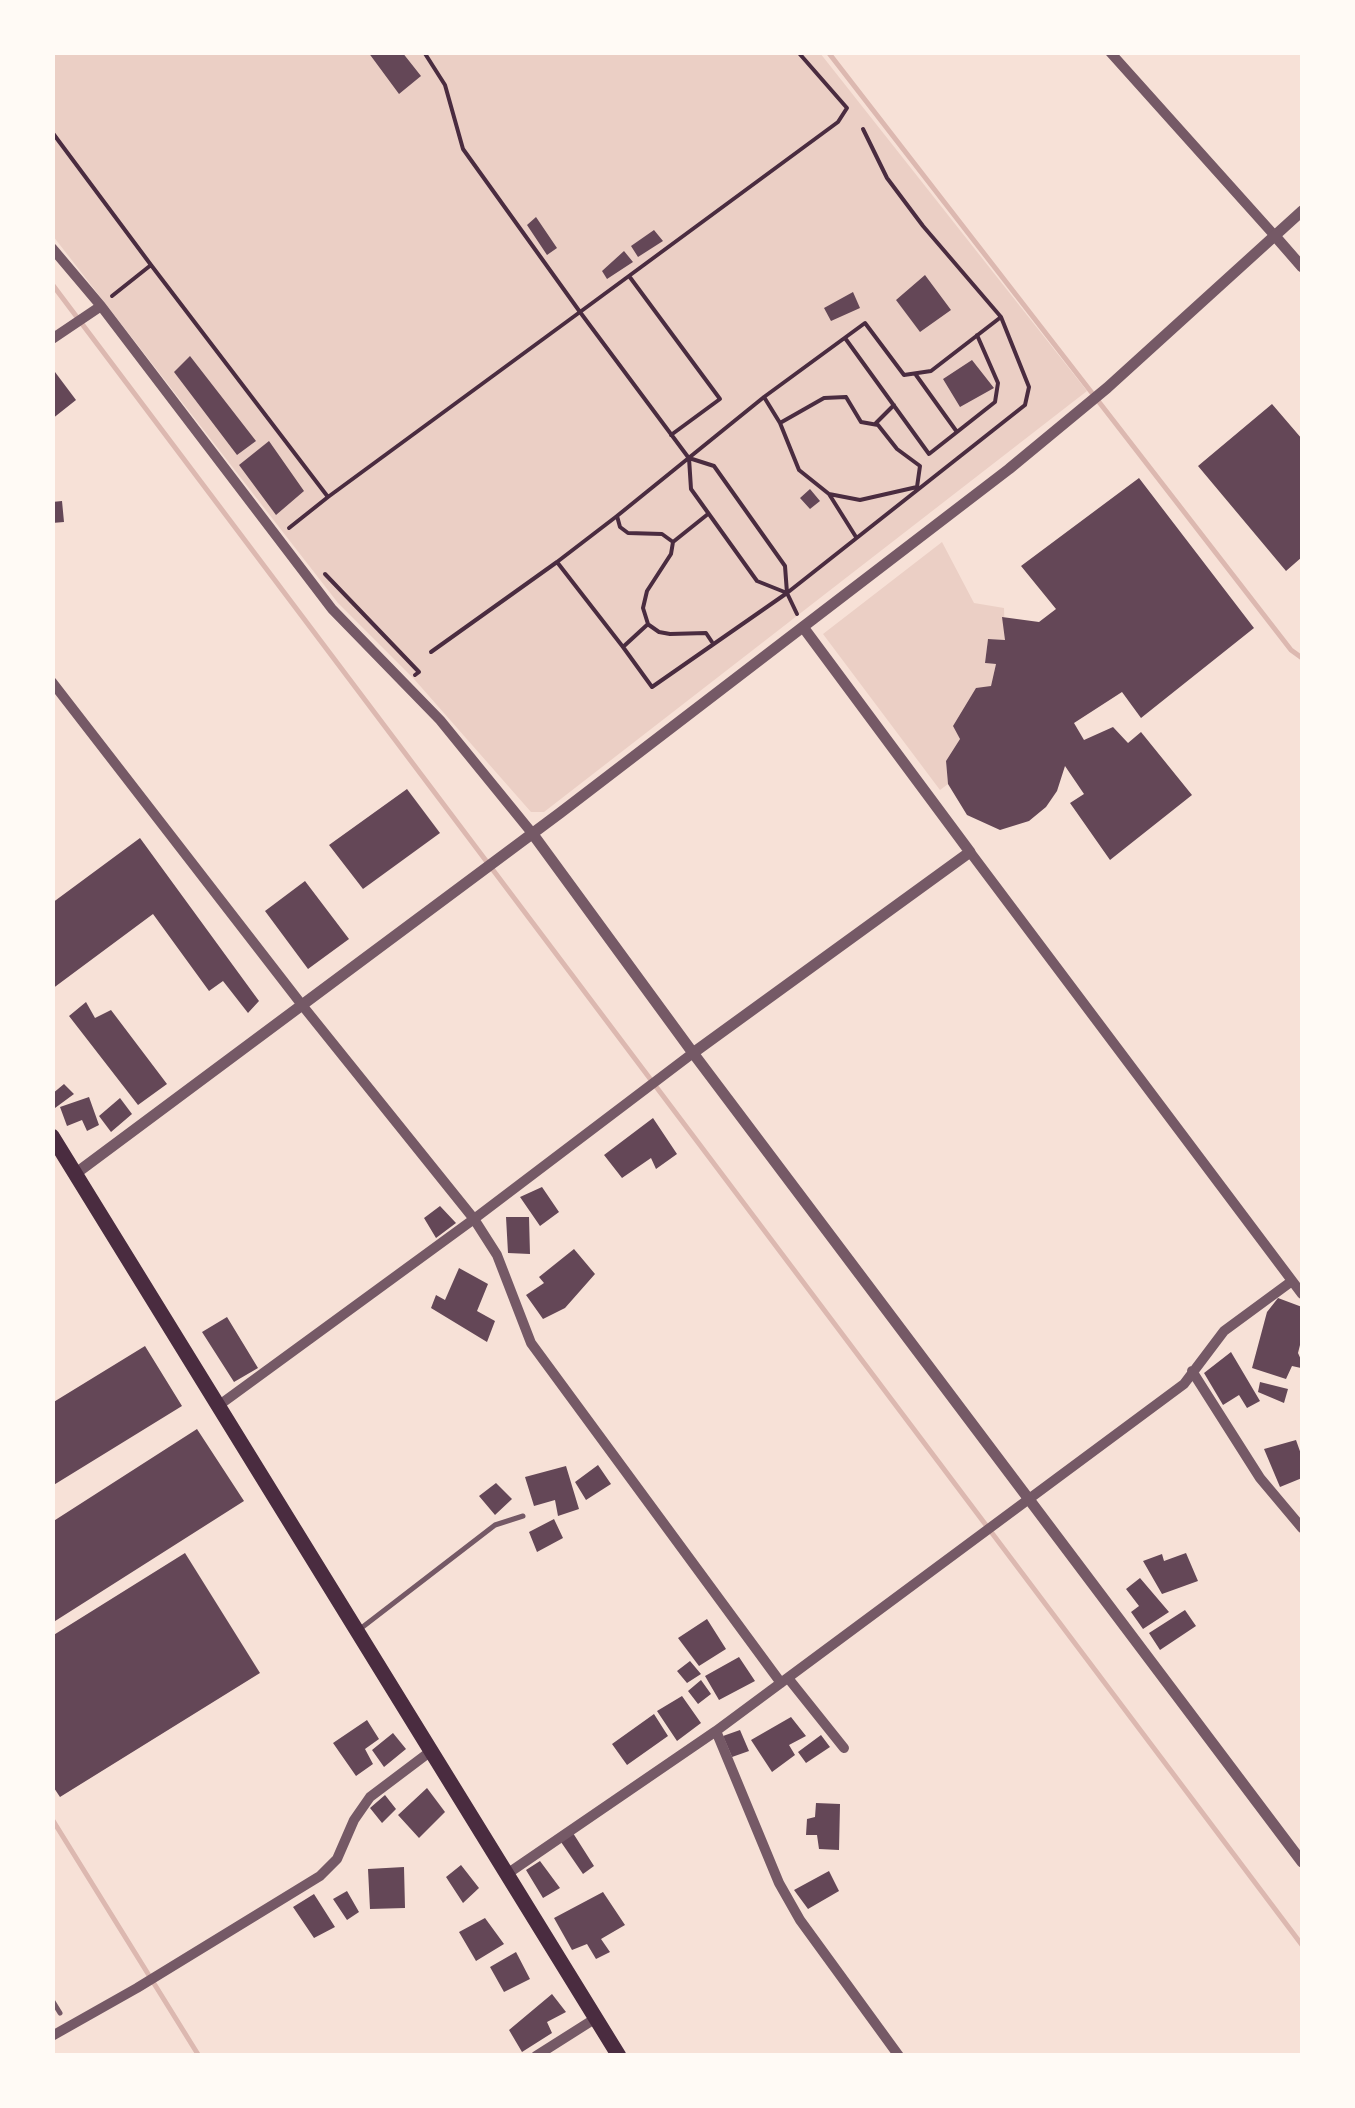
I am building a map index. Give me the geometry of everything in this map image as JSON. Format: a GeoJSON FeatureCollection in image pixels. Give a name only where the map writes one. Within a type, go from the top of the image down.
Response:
{"type":"FeatureCollection","features":[{"type":"Feature","properties":{"kind":"main road"},"geometry":{"type":"LineString","coordinates":[[52,1136],[619,2056]]}},
{"type":"Feature","properties":{"kind":"street"},"geometry":{"type":"LineString","coordinates":[[1110,52],[1302,266]]}},
{"type":"Feature","properties":{"kind":"street"},"geometry":{"type":"LineString","coordinates":[[75,1174],[1009,469],[1107,388],[1302,212]]}},
{"type":"Feature","properties":{"kind":"street"},"geometry":{"type":"LineString","coordinates":[[52,248],[101,306],[321,594],[440,720],[532,832],[693,1053],[1302,1862]]}},
{"type":"Feature","properties":{"kind":"street"},"geometry":{"type":"LineString","coordinates":[[52,339],[101,306]]}},
{"type":"Feature","properties":{"kind":"street"},"geometry":{"type":"LineString","coordinates":[[803,627],[1302,1294]]}},
{"type":"Feature","properties":{"kind":"street"},"geometry":{"type":"LineString","coordinates":[[52,682],[474,1220],[497,1255],[531,1343],[785,1680],[844,1748]]}},
{"type":"Feature","properties":{"kind":"street"},"geometry":{"type":"LineString","coordinates":[[218,1406],[970,852]]}},
{"type":"Feature","properties":{"kind":"street"},"geometry":{"type":"LineString","coordinates":[[507,1874],[716,1731],[1184,1384],[1224,1331],[1292,1281]]}},
{"type":"Feature","properties":{"kind":"street"},"geometry":{"type":"LineString","coordinates":[[1192,1371],[1260,1478],[1302,1528]]}},
{"type":"Feature","properties":{"kind":"street"},"geometry":{"type":"LineString","coordinates":[[716,1731],[760,1840],[800,1920],[899,2056]]}},
{"type":"Feature","properties":{"kind":"street"},"geometry":{"type":"LineString","coordinates":[[52,2036],[320,1876],[337,1860],[354,1820],[370,1797],[431,1751]]}},
{"type":"Feature","properties":{"kind":"street"},"geometry":{"type":"LineString","coordinates":[[536,2056],[596,2018]]}},
{"type":"Feature","properties":{"kind":"lane"},"geometry":{"type":"LineString","coordinates":[[358,1631],[495,1525],[523,1516]]}},
{"type":"Feature","properties":{"kind":"lane"},"geometry":{"type":"LineString","coordinates":[[52,2000],[60,2013]]}},
{"type":"Feature","properties":{"kind":"path"},"geometry":{"type":"LineString","coordinates":[[424,52],[445,85],[463,150],[688,458],[691,490],[757,581],[787,593]]}},
{"type":"Feature","properties":{"kind":"path"},"geometry":{"type":"LineString","coordinates":[[288,528],[838,122],[847,108],[798,52]]}},
{"type":"Feature","properties":{"kind":"path"},"geometry":{"type":"LineString","coordinates":[[557,562],[652,687],[787,593],[1024,405],[1029,386],[1001,317],[887,178],[862,129]]}},
{"type":"Feature","properties":{"kind":"path"},"geometry":{"type":"LineString","coordinates":[[52,132],[328,497]]}},
{"type":"Feature","properties":{"kind":"path"},"geometry":{"type":"LineString","coordinates":[[101,306],[151,264]]}},
{"type":"Feature","properties":{"kind":"path"},"geometry":{"type":"LineString","coordinates":[[630,276],[720,400],[672,435]]}},
{"type":"Feature","properties":{"kind":"path"},"geometry":{"type":"LineString","coordinates":[[431,652],[557,562],[764,397],[865,324],[904,375],[930,371],[1001,317]]}},
{"type":"Feature","properties":{"kind":"path"},"geometry":{"type":"LineString","coordinates":[[845,338],[929,454],[996,402],[998,384],[977,335]]}},
{"type":"Feature","properties":{"kind":"path"},"geometry":{"type":"LineString","coordinates":[[914,374],[957,432]]}},
{"type":"Feature","properties":{"kind":"path"},"geometry":{"type":"LineString","coordinates":[[764,397],[800,470],[829,494],[856,537]]}},
{"type":"Feature","properties":{"kind":"path"},"geometry":{"type":"LineString","coordinates":[[780,423],[824,398],[846,397],[861,422],[874,424],[920,466],[917,488]]}},
{"type":"Feature","properties":{"kind":"path"},"geometry":{"type":"LineString","coordinates":[[874,424],[894,406]]}},
{"type":"Feature","properties":{"kind":"path"},"geometry":{"type":"LineString","coordinates":[[688,458],[714,466],[785,566],[787,593],[803,627]]}},
{"type":"Feature","properties":{"kind":"path"},"geometry":{"type":"LineString","coordinates":[[829,494],[860,500],[917,488]]}},
{"type":"Feature","properties":{"kind":"path"},"geometry":{"type":"LineString","coordinates":[[708,514],[672,542],[671,554],[648,591],[643,608],[648,624],[659,632],[706,633],[712,642]]}},
{"type":"Feature","properties":{"kind":"path"},"geometry":{"type":"LineString","coordinates":[[617,516],[628,533],[662,534],[672,542]]}},
{"type":"Feature","properties":{"kind":"path"},"geometry":{"type":"LineString","coordinates":[[325,574],[419,672],[404,683]]}},
{"type":"Feature","properties":{"kind":"path"},"geometry":{"type":"LineString","coordinates":[[623,647],[648,624]]}},
{"type":"Feature","properties":{"kind":"shaded area"},"geometry":{"type":"Polygon","coordinates":[[[53,53],[820,53],[1087,391],[544,812],[531,812],[414,679],[338,603],[53,236],[53,53]]]}},
{"type":"Feature","properties":{"kind":"shaded area"},"geometry":{"type":"Polygon","coordinates":[[[942,542],[974,603],[1004,608],[1005,640],[988,639],[985,663],[996,664],[991,686],[954,725],[960,739],[946,761],[948,784],[940,790],[823,634],[942,542]]]}},
{"type":"Feature","properties":{"kind":"building"},"geometry":{"type":"Polygon","coordinates":[[[368,52],[402,52],[421,76],[399,94],[368,52]]]}},
{"type":"Feature","properties":{"kind":"building"},"geometry":{"type":"Polygon","coordinates":[[[536,217],[557,248],[547,255],[527,225],[536,217]]]}},
{"type":"Feature","properties":{"kind":"building"},"geometry":{"type":"Polygon","coordinates":[[[654,230],[663,241],[638,257],[631,246],[654,230]]]}},
{"type":"Feature","properties":{"kind":"building"},"geometry":{"type":"Polygon","coordinates":[[[624,251],[633,262],[607,279],[602,271],[624,251]]]}},
{"type":"Feature","properties":{"kind":"building"},"geometry":{"type":"Polygon","coordinates":[[[925,275],[951,310],[920,332],[896,300],[925,275]]]}},
{"type":"Feature","properties":{"kind":"building"},"geometry":{"type":"Polygon","coordinates":[[[853,292],[860,308],[831,321],[824,308],[853,292]]]}},
{"type":"Feature","properties":{"kind":"building"},"geometry":{"type":"Polygon","coordinates":[[[190,356],[256,441],[237,455],[174,372],[190,356]]]}},
{"type":"Feature","properties":{"kind":"building"},"geometry":{"type":"Polygon","coordinates":[[[972,360],[994,388],[960,407],[943,379],[972,360]]]}},
{"type":"Feature","properties":{"kind":"building"},"geometry":{"type":"Polygon","coordinates":[[[52,368],[76,400],[52,419],[52,368]]]}},
{"type":"Feature","properties":{"kind":"building"},"geometry":{"type":"Polygon","coordinates":[[[1272,404],[1302,439],[1302,557],[1286,571],[1198,466],[1272,404]]]}},
{"type":"Feature","properties":{"kind":"building"},"geometry":{"type":"Polygon","coordinates":[[[269,441],[304,491],[276,515],[239,465],[269,441]]]}},
{"type":"Feature","properties":{"kind":"building"},"geometry":{"type":"Polygon","coordinates":[[[1139,478],[1254,628],[1141,718],[1122,692],[1074,723],[1084,740],[1113,727],[1128,743],[1141,732],[1192,795],[1110,860],[1070,803],[1084,794],[1065,766],[1057,791],[1046,807],[1029,821],[1000,830],[967,815],[948,784],[946,761],[960,739],[953,726],[976,688],[991,686],[996,664],[985,663],[988,639],[1005,640],[1002,617],[1039,622],[1056,609],[1021,566],[1139,478]]]}},
{"type":"Feature","properties":{"kind":"building"},"geometry":{"type":"Polygon","coordinates":[[[810,489],[820,501],[810,509],[800,498],[810,489]]]}},
{"type":"Feature","properties":{"kind":"building"},"geometry":{"type":"Polygon","coordinates":[[[62,501],[64,522],[52,523],[52,502],[62,501]]]}},
{"type":"Feature","properties":{"kind":"building"},"geometry":{"type":"Polygon","coordinates":[[[407,789],[440,833],[363,889],[329,845],[407,789]]]}},
{"type":"Feature","properties":{"kind":"building"},"geometry":{"type":"Polygon","coordinates":[[[140,838],[259,1001],[248,1013],[223,981],[209,991],[153,914],[52,989],[52,903],[140,838]]]}},
{"type":"Feature","properties":{"kind":"building"},"geometry":{"type":"Polygon","coordinates":[[[305,881],[349,939],[308,969],[265,911],[305,881]]]}},
{"type":"Feature","properties":{"kind":"building"},"geometry":{"type":"Polygon","coordinates":[[[86,1002],[95,1018],[111,1010],[167,1084],[138,1105],[69,1016],[86,1002]]]}},
{"type":"Feature","properties":{"kind":"building"},"geometry":{"type":"Polygon","coordinates":[[[64,1084],[74,1094],[55,1108],[52,1094],[64,1084]]]}},
{"type":"Feature","properties":{"kind":"building"},"geometry":{"type":"Polygon","coordinates":[[[89,1097],[99,1125],[87,1131],[82,1120],[67,1126],[60,1107],[89,1097]]]}},
{"type":"Feature","properties":{"kind":"building"},"geometry":{"type":"Polygon","coordinates":[[[120,1098],[132,1114],[111,1132],[99,1116],[120,1098]]]}},
{"type":"Feature","properties":{"kind":"building"},"geometry":{"type":"Polygon","coordinates":[[[653,1118],[677,1154],[656,1169],[651,1158],[622,1178],[604,1155],[653,1118]]]}},
{"type":"Feature","properties":{"kind":"building"},"geometry":{"type":"Polygon","coordinates":[[[542,1187],[559,1212],[540,1226],[520,1197],[542,1187]]]}},
{"type":"Feature","properties":{"kind":"building"},"geometry":{"type":"Polygon","coordinates":[[[440,1206],[456,1223],[436,1238],[424,1218],[440,1206]]]}},
{"type":"Feature","properties":{"kind":"building"},"geometry":{"type":"Polygon","coordinates":[[[506,1217],[529,1217],[530,1254],[508,1253],[506,1217]]]}},
{"type":"Feature","properties":{"kind":"building"},"geometry":{"type":"Polygon","coordinates":[[[574,1249],[595,1274],[565,1308],[543,1319],[526,1295],[544,1283],[539,1277],[574,1249]]]}},
{"type":"Feature","properties":{"kind":"building"},"geometry":{"type":"Polygon","coordinates":[[[459,1268],[488,1284],[477,1311],[495,1321],[487,1342],[431,1308],[436,1295],[445,1300],[459,1268]]]}},
{"type":"Feature","properties":{"kind":"building"},"geometry":{"type":"Polygon","coordinates":[[[1278,1298],[1302,1307],[1298,1353],[1301,1368],[1292,1366],[1286,1379],[1252,1368],[1267,1312],[1278,1298]]]}},
{"type":"Feature","properties":{"kind":"building"},"geometry":{"type":"Polygon","coordinates":[[[227,1317],[258,1368],[234,1382],[202,1332],[227,1317]]]}},
{"type":"Feature","properties":{"kind":"building"},"geometry":{"type":"Polygon","coordinates":[[[145,1346],[182,1406],[52,1486],[52,1403],[145,1346]]]}},
{"type":"Feature","properties":{"kind":"building"},"geometry":{"type":"Polygon","coordinates":[[[1231,1352],[1260,1401],[1247,1408],[1239,1395],[1223,1405],[1204,1373],[1231,1352]]]}},
{"type":"Feature","properties":{"kind":"building"},"geometry":{"type":"Polygon","coordinates":[[[1260,1382],[1288,1389],[1284,1403],[1258,1392],[1260,1382]]]}},
{"type":"Feature","properties":{"kind":"building"},"geometry":{"type":"Polygon","coordinates":[[[197,1429],[244,1501],[52,1623],[52,1522],[197,1429]]]}},
{"type":"Feature","properties":{"kind":"building"},"geometry":{"type":"Polygon","coordinates":[[[1296,1440],[1302,1457],[1302,1478],[1280,1487],[1264,1449],[1296,1440]]]}},
{"type":"Feature","properties":{"kind":"building"},"geometry":{"type":"Polygon","coordinates":[[[598,1465],[611,1484],[586,1500],[575,1482],[598,1465]]]}},
{"type":"Feature","properties":{"kind":"building"},"geometry":{"type":"Polygon","coordinates":[[[566,1466],[579,1509],[558,1516],[555,1500],[534,1506],[525,1477],[566,1466]]]}},
{"type":"Feature","properties":{"kind":"building"},"geometry":{"type":"Polygon","coordinates":[[[496,1483],[512,1499],[495,1515],[479,1496],[496,1483]]]}},
{"type":"Feature","properties":{"kind":"building"},"geometry":{"type":"Polygon","coordinates":[[[554,1519],[563,1538],[537,1552],[529,1532],[554,1519]]]}},
{"type":"Feature","properties":{"kind":"building"},"geometry":{"type":"Polygon","coordinates":[[[185,1553],[260,1673],[60,1797],[52,1785],[52,1636],[185,1553]]]}},
{"type":"Feature","properties":{"kind":"building"},"geometry":{"type":"Polygon","coordinates":[[[1186,1553],[1198,1581],[1162,1594],[1143,1561],[1162,1554],[1164,1561],[1186,1553]]]}},
{"type":"Feature","properties":{"kind":"building"},"geometry":{"type":"Polygon","coordinates":[[[1140,1578],[1169,1612],[1143,1629],[1131,1612],[1139,1606],[1126,1589],[1140,1578]]]}},
{"type":"Feature","properties":{"kind":"building"},"geometry":{"type":"Polygon","coordinates":[[[1185,1610],[1196,1626],[1160,1650],[1149,1633],[1185,1610]]]}},
{"type":"Feature","properties":{"kind":"building"},"geometry":{"type":"Polygon","coordinates":[[[707,1619],[726,1649],[699,1666],[678,1638],[707,1619]]]}},
{"type":"Feature","properties":{"kind":"building"},"geometry":{"type":"Polygon","coordinates":[[[739,1657],[755,1681],[719,1700],[705,1676],[739,1657]]]}},
{"type":"Feature","properties":{"kind":"building"},"geometry":{"type":"Polygon","coordinates":[[[690,1661],[701,1674],[687,1683],[677,1671],[690,1661]]]}},
{"type":"Feature","properties":{"kind":"building"},"geometry":{"type":"Polygon","coordinates":[[[701,1680],[711,1694],[698,1704],[688,1691],[701,1680]]]}},
{"type":"Feature","properties":{"kind":"building"},"geometry":{"type":"Polygon","coordinates":[[[682,1696],[701,1723],[677,1741],[657,1711],[682,1696]]]}},
{"type":"Feature","properties":{"kind":"building"},"geometry":{"type":"Polygon","coordinates":[[[654,1714],[668,1736],[627,1765],[612,1744],[654,1714]]]}},
{"type":"Feature","properties":{"kind":"building"},"geometry":{"type":"Polygon","coordinates":[[[791,1717],[806,1736],[789,1745],[795,1755],[772,1772],[751,1740],[791,1717]]]}},
{"type":"Feature","properties":{"kind":"building"},"geometry":{"type":"Polygon","coordinates":[[[367,1720],[379,1739],[365,1749],[373,1764],[356,1776],[333,1743],[367,1720]]]}},
{"type":"Feature","properties":{"kind":"building"},"geometry":{"type":"Polygon","coordinates":[[[740,1730],[749,1751],[732,1757],[723,1736],[740,1730]]]}},
{"type":"Feature","properties":{"kind":"building"},"geometry":{"type":"Polygon","coordinates":[[[393,1733],[406,1749],[384,1767],[372,1750],[393,1733]]]}},
{"type":"Feature","properties":{"kind":"building"},"geometry":{"type":"Polygon","coordinates":[[[821,1735],[830,1747],[806,1763],[798,1752],[821,1735]]]}},
{"type":"Feature","properties":{"kind":"building"},"geometry":{"type":"Polygon","coordinates":[[[427,1788],[445,1812],[419,1838],[398,1815],[427,1788]]]}},
{"type":"Feature","properties":{"kind":"building"},"geometry":{"type":"Polygon","coordinates":[[[385,1795],[396,1809],[382,1823],[370,1808],[385,1795]]]}},
{"type":"Feature","properties":{"kind":"building"},"geometry":{"type":"Polygon","coordinates":[[[816,1803],[840,1804],[839,1850],[819,1849],[817,1835],[806,1835],[807,1819],[815,1817],[816,1803]]]}},
{"type":"Feature","properties":{"kind":"building"},"geometry":{"type":"Polygon","coordinates":[[[573,1833],[594,1866],[583,1874],[561,1842],[573,1833]]]}},
{"type":"Feature","properties":{"kind":"building"},"geometry":{"type":"Polygon","coordinates":[[[540,1861],[560,1888],[543,1898],[526,1870],[540,1861]]]}},
{"type":"Feature","properties":{"kind":"building"},"geometry":{"type":"Polygon","coordinates":[[[461,1865],[479,1888],[463,1903],[446,1877],[461,1865]]]}},
{"type":"Feature","properties":{"kind":"building"},"geometry":{"type":"Polygon","coordinates":[[[404,1867],[405,1908],[370,1909],[368,1869],[404,1867]]]}},
{"type":"Feature","properties":{"kind":"building"},"geometry":{"type":"Polygon","coordinates":[[[829,1871],[839,1891],[808,1909],[794,1890],[829,1871]]]}},
{"type":"Feature","properties":{"kind":"building"},"geometry":{"type":"Polygon","coordinates":[[[347,1891],[359,1912],[347,1920],[333,1899],[347,1891]]]}},
{"type":"Feature","properties":{"kind":"building"},"geometry":{"type":"Polygon","coordinates":[[[603,1892],[625,1925],[601,1939],[610,1952],[596,1959],[587,1944],[572,1950],[554,1918],[603,1892]]]}},
{"type":"Feature","properties":{"kind":"building"},"geometry":{"type":"Polygon","coordinates":[[[314,1894],[335,1927],[314,1938],[293,1907],[314,1894]]]}},
{"type":"Feature","properties":{"kind":"building"},"geometry":{"type":"Polygon","coordinates":[[[485,1918],[504,1944],[476,1961],[459,1932],[485,1918]]]}},
{"type":"Feature","properties":{"kind":"building"},"geometry":{"type":"Polygon","coordinates":[[[516,1952],[530,1979],[504,1992],[490,1967],[516,1952]]]}},
{"type":"Feature","properties":{"kind":"building"},"geometry":{"type":"Polygon","coordinates":[[[552,1994],[566,2012],[547,2022],[552,2033],[522,2052],[509,2030],[552,1994]]]}},
{"type":"Feature","properties":{"kind":"waterway"},"geometry":{"type":"LineString","coordinates":[[828,52],[1291,650],[1302,658]]}},
{"type":"Feature","properties":{"kind":"waterway"},"geometry":{"type":"LineString","coordinates":[[52,284],[1302,1945]]}},
{"type":"Feature","properties":{"kind":"waterway"},"geometry":{"type":"LineString","coordinates":[[52,1819],[199,2056]]}}]}
